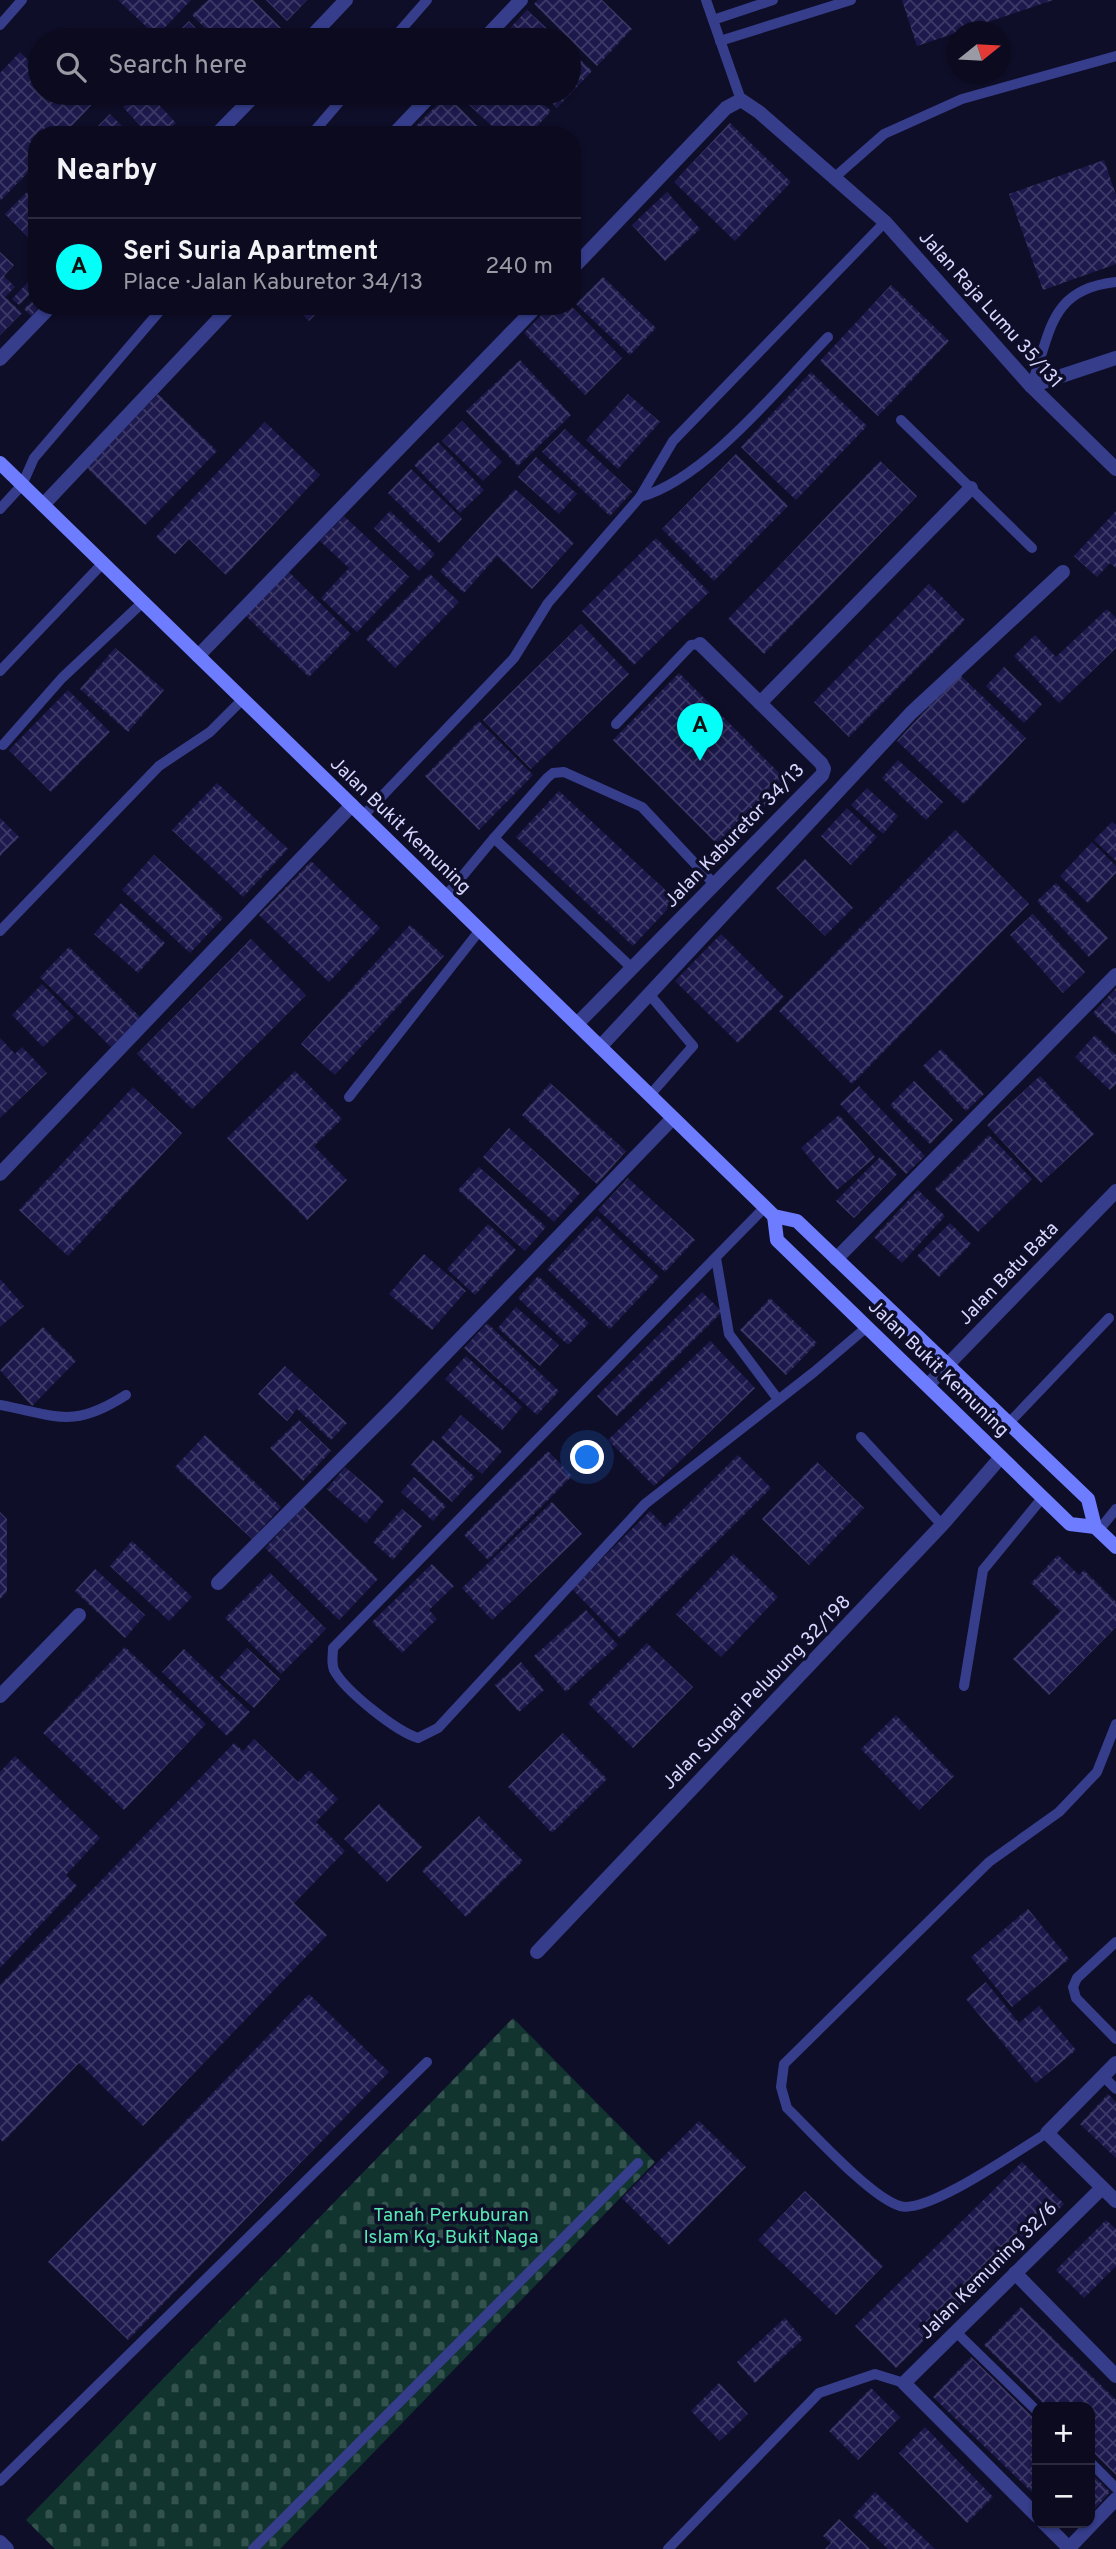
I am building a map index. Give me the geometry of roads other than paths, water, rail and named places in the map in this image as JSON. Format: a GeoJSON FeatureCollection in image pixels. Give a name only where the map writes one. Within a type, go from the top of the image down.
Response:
{"type":"FeatureCollection","features":[{"type":"Feature","properties":{"kind":"main road","name":"Jalan Bukit Kemuning"},"geometry":{"type":"LineString","coordinates":[[0,463],[769,1212],[797,1221],[1088,1499],[1097,1529],[1116,1547]]}},
{"type":"Feature","properties":{"kind":"main road","name":"Jalan Bukit Kemuning"},"geometry":{"type":"LineString","coordinates":[[769,1212],[777,1240],[929,1384],[1070,1524],[1097,1529]]}},
{"type":"Feature","properties":{"kind":"street"},"geometry":{"type":"LineString","coordinates":[[319,28],[346,0]]}},
{"type":"Feature","properties":{"kind":"street"},"geometry":{"type":"LineString","coordinates":[[494,28],[521,0]]}},
{"type":"Feature","properties":{"kind":"street"},"geometry":{"type":"LineString","coordinates":[[581,260],[726,108],[741,100]]}},
{"type":"Feature","properties":{"kind":"street","name":"Jalan Raja Lumu 35/131"},"geometry":{"type":"LineString","coordinates":[[741,100],[885,222],[1031,386],[1116,469]]}},
{"type":"Feature","properties":{"kind":"street"},"geometry":{"type":"LineString","coordinates":[[225,126],[245,105]]}},
{"type":"Feature","properties":{"kind":"street"},"geometry":{"type":"LineString","coordinates":[[402,126],[422,105]]}},
{"type":"Feature","properties":{"kind":"street"},"geometry":{"type":"LineString","coordinates":[[0,359],[42,315]]}},
{"type":"Feature","properties":{"kind":"street"},"geometry":{"type":"LineString","coordinates":[[43,505],[222,315]]}},
{"type":"Feature","properties":{"kind":"street"},"geometry":{"type":"LineString","coordinates":[[198,656],[528,315]]}},
{"type":"Feature","properties":{"kind":"street"},"geometry":{"type":"LineString","coordinates":[[1031,386],[1116,358]]}},
{"type":"Feature","properties":{"kind":"street"},"geometry":{"type":"LineString","coordinates":[[760,703],[971,488]]}},
{"type":"Feature","properties":{"kind":"street"},"geometry":{"type":"LineString","coordinates":[[600,1047],[911,713],[1063,572]]}},
{"type":"Feature","properties":{"kind":"street","name":"Jalan Kaburetor 34/13"},"geometry":{"type":"LineString","coordinates":[[577,1024],[822,775],[824,769],[701,643]]}},
{"type":"Feature","properties":{"kind":"street"},"geometry":{"type":"LineString","coordinates":[[0,1174],[352,805]]}},
{"type":"Feature","properties":{"kind":"street"},"geometry":{"type":"LineString","coordinates":[[836,1259],[1116,975]]}},
{"type":"Feature","properties":{"kind":"street"},"geometry":{"type":"LineString","coordinates":[[218,1583],[398,1403],[673,1118]]}},
{"type":"Feature","properties":{"kind":"street","name":"Jalan Batu Bata"},"geometry":{"type":"LineString","coordinates":[[929,1384],[1116,1191]]}},
{"type":"Feature","properties":{"kind":"street","name":"Jalan Sungai Pelubung 32/198"},"geometry":{"type":"LineString","coordinates":[[537,1952],[942,1525],[1001,1457]]}},
{"type":"Feature","properties":{"kind":"street"},"geometry":{"type":"LineString","coordinates":[[0,1696],[79,1615]]}},
{"type":"Feature","properties":{"kind":"street"},"geometry":{"type":"LineString","coordinates":[[1116,2063],[1047,2133],[1116,2201]]}},
{"type":"Feature","properties":{"kind":"street","name":"Jalan Kemuning 32/6"},"geometry":{"type":"LineString","coordinates":[[904,2382],[1102,2188]]}},
{"type":"Feature","properties":{"kind":"street"},"geometry":{"type":"LineString","coordinates":[[1014,2273],[1116,2376]]}},
{"type":"Feature","properties":{"kind":"street"},"geometry":{"type":"LineString","coordinates":[[904,2382],[1032,2511]]}},
{"type":"Feature","properties":{"kind":"street"},"geometry":{"type":"LineString","coordinates":[[1049,2528],[1070,2548],[1116,2499]]}},
{"type":"Feature","properties":{"kind":"street"},"geometry":{"type":"LineString","coordinates":[[0,2542],[7,2549]]}},
{"type":"Feature","properties":{"kind":"lane"},"geometry":{"type":"LineString","coordinates":[[0,25],[22,0]]}},
{"type":"Feature","properties":{"kind":"lane"},"geometry":{"type":"LineString","coordinates":[[403,28],[427,0]]}},
{"type":"Feature","properties":{"kind":"lane"},"geometry":{"type":"LineString","coordinates":[[706,0],[741,100]]}},
{"type":"Feature","properties":{"kind":"lane"},"geometry":{"type":"LineString","coordinates":[[713,20],[773,0]]}},
{"type":"Feature","properties":{"kind":"lane"},"geometry":{"type":"LineString","coordinates":[[720,41],[850,0]]}},
{"type":"Feature","properties":{"kind":"lane"},"geometry":{"type":"LineString","coordinates":[[835,177],[884,134],[962,99],[1116,56]]}},
{"type":"Feature","properties":{"kind":"lane"},"geometry":{"type":"LineString","coordinates":[[319,126],[337,105]]}},
{"type":"Feature","properties":{"kind":"lane"},"geometry":{"type":"LineString","coordinates":[[363,816],[514,658],[548,603],[640,497],[673,441],[885,222]]}},
{"type":"Feature","properties":{"kind":"lane"},"geometry":{"type":"LineString","coordinates":[[1031,386],[1048,342],[1053,317],[1059,307],[1098,284],[1116,282]]}},
{"type":"Feature","properties":{"kind":"lane"},"geometry":{"type":"LineString","coordinates":[[0,509],[22,485],[34,458],[156,315]]}},
{"type":"Feature","properties":{"kind":"lane"},"geometry":{"type":"LineString","coordinates":[[640,497],[671,486],[714,452],[828,337]]}},
{"type":"Feature","properties":{"kind":"lane"},"geometry":{"type":"LineString","coordinates":[[901,420],[1032,548]]}},
{"type":"Feature","properties":{"kind":"lane"},"geometry":{"type":"LineString","coordinates":[[0,671],[103,564]]}},
{"type":"Feature","properties":{"kind":"lane"},"geometry":{"type":"LineString","coordinates":[[3,745],[62,678],[143,602]]}},
{"type":"Feature","properties":{"kind":"lane"},"geometry":{"type":"LineString","coordinates":[[616,724],[691,645],[701,643]]}},
{"type":"Feature","properties":{"kind":"lane"},"geometry":{"type":"LineString","coordinates":[[0,930],[159,765],[210,732],[243,699]]}},
{"type":"Feature","properties":{"kind":"lane"},"geometry":{"type":"LineString","coordinates":[[446,897],[547,778],[553,773],[564,772],[642,807],[715,885]]}},
{"type":"Feature","properties":{"kind":"lane"},"geometry":{"type":"LineString","coordinates":[[494,838],[633,969]]}},
{"type":"Feature","properties":{"kind":"lane"},"geometry":{"type":"LineString","coordinates":[[349,1097],[480,930]]}},
{"type":"Feature","properties":{"kind":"lane"},"geometry":{"type":"LineString","coordinates":[[649,994],[694,1046],[650,1095]]}},
{"type":"Feature","properties":{"kind":"lane"},"geometry":{"type":"LineString","coordinates":[[769,1212],[716,1258],[333,1648],[332,1666],[339,1679],[402,1733],[418,1738],[438,1728],[645,1503],[867,1327]]}},
{"type":"Feature","properties":{"kind":"lane"},"geometry":{"type":"LineString","coordinates":[[716,1258],[729,1334],[778,1398]]}},
{"type":"Feature","properties":{"kind":"lane"},"geometry":{"type":"LineString","coordinates":[[1009,1424],[1110,1318]]}},
{"type":"Feature","properties":{"kind":"lane"},"geometry":{"type":"LineString","coordinates":[[0,1405],[72,1419],[99,1412],[126,1395]]}},
{"type":"Feature","properties":{"kind":"lane"},"geometry":{"type":"LineString","coordinates":[[860,1437],[942,1525]]}},
{"type":"Feature","properties":{"kind":"lane"},"geometry":{"type":"LineString","coordinates":[[964,1686],[983,1570],[1043,1497]]}},
{"type":"Feature","properties":{"kind":"lane"},"geometry":{"type":"LineString","coordinates":[[1097,1529],[1116,1509]]}},
{"type":"Feature","properties":{"kind":"lane"},"geometry":{"type":"LineString","coordinates":[[1047,2133],[929,2204],[902,2207],[882,2197],[787,2108],[781,2087],[784,2064],[989,1863],[1059,1812],[1097,1772],[1116,1724]]}},
{"type":"Feature","properties":{"kind":"lane"},"geometry":{"type":"LineString","coordinates":[[1116,1942],[1077,1978],[1073,1987],[1076,1998],[1116,2039]]}},
{"type":"Feature","properties":{"kind":"lane"},"geometry":{"type":"LineString","coordinates":[[0,2481],[428,2062]]}},
{"type":"Feature","properties":{"kind":"lane"},"geometry":{"type":"LineString","coordinates":[[1102,2076],[1116,2089]]}},
{"type":"Feature","properties":{"kind":"lane"},"geometry":{"type":"LineString","coordinates":[[253,2549],[638,2164]]}},
{"type":"Feature","properties":{"kind":"lane"},"geometry":{"type":"LineString","coordinates":[[956,2332],[1032,2406]]}},
{"type":"Feature","properties":{"kind":"lane"},"geometry":{"type":"LineString","coordinates":[[668,2549],[818,2393],[874,2374],[904,2382]]}},
{"type":"Feature","properties":{"kind":"lane"},"geometry":{"type":"LineString","coordinates":[[1093,2465],[1116,2488]]}},
{"type":"Feature","properties":{"kind":"place","name":"Seri Suria Apartment"},"geometry":{"type":"Point","coordinates":[700,761]}},
{"type":"Feature","properties":{"kind":"park label","name":"Tanah Perkuburan Islam Kg. Bukit Naga"},"geometry":{"type":"Point","coordinates":[451,2227]}}]}
